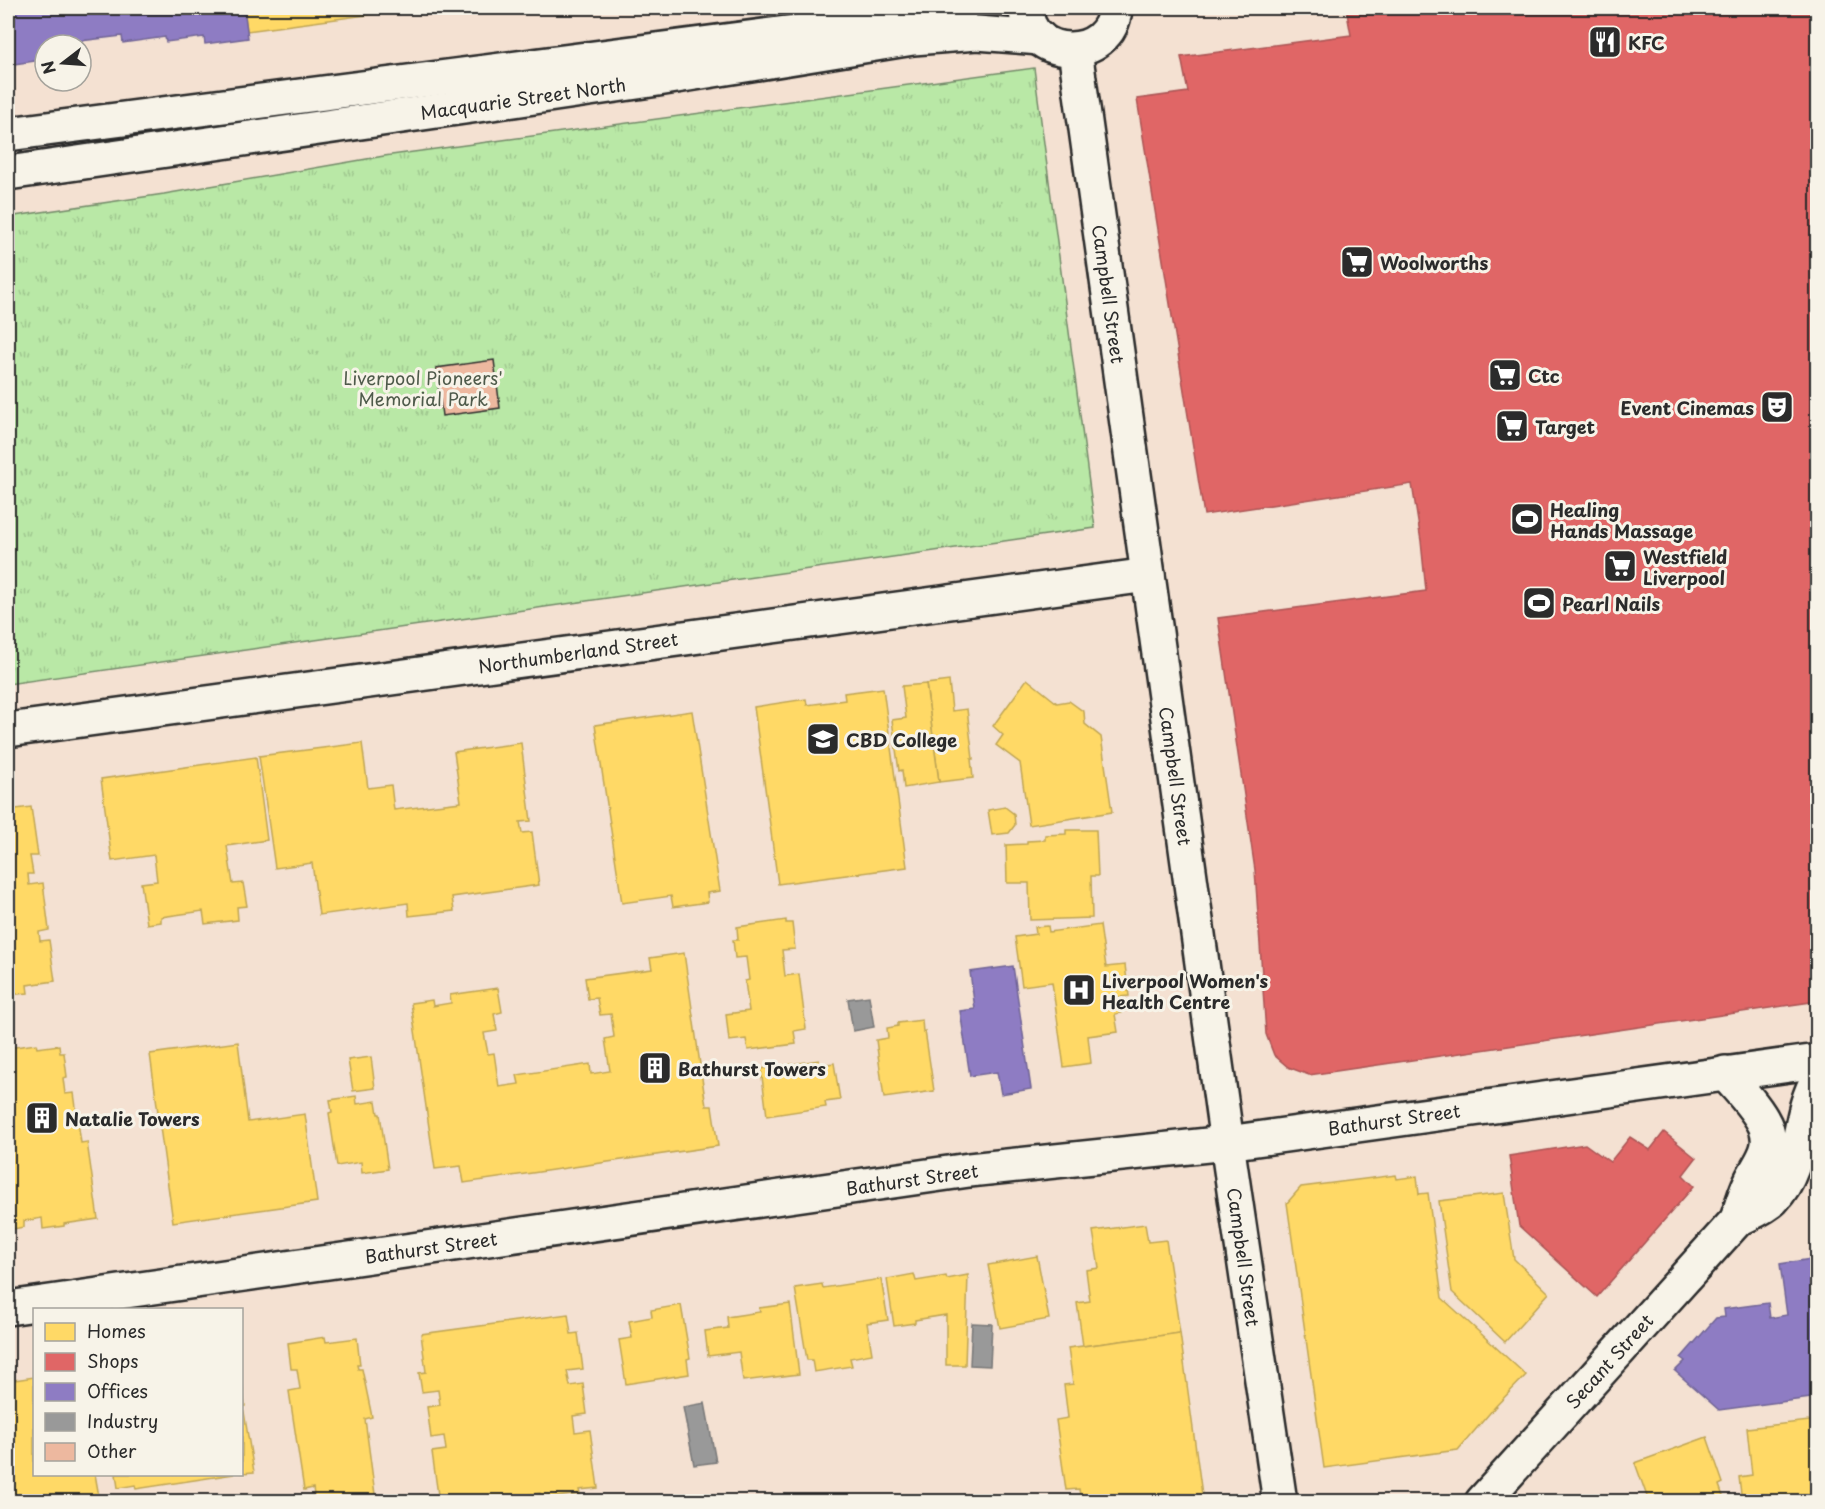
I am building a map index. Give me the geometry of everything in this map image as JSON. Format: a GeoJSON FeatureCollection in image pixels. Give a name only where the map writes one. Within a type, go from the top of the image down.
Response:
{"type":"FeatureCollection","features":[{"type":"Feature","properties":{"kind":"street","name":"Macquarie Street North"},"geometry":{"type":"LineString","coordinates":[[8,134],[910,17],[961,8]]}},
{"type":"Feature","properties":{"kind":"street"},"geometry":{"type":"LineString","coordinates":[[1026,8],[1031,27],[1040,38],[1050,45],[1075,50],[1089,46],[1100,39],[1109,28],[1114,8]]}},
{"type":"Feature","properties":{"kind":"street","name":"Macquarie Street North"},"geometry":{"type":"LineString","coordinates":[[8,173],[658,79],[913,38],[977,33],[1040,38]]}},
{"type":"Feature","properties":{"kind":"street","name":"Campbell Street"},"geometry":{"type":"LineString","coordinates":[[1075,50],[1227,1143],[1280,1502]]}},
{"type":"Feature","properties":{"kind":"street","name":"Northumberland Street"},"geometry":{"type":"LineString","coordinates":[[8,730],[1148,576]]}},
{"type":"Feature","properties":{"kind":"street","name":"Bathurst Street"},"geometry":{"type":"LineString","coordinates":[[8,1308],[969,1170],[1227,1143],[1818,1061]]}},
{"type":"Feature","properties":{"kind":"street","name":"Secant Street"},"geometry":{"type":"LineString","coordinates":[[1725,1073],[1757,1113],[1765,1126],[1768,1138],[1767,1151],[1751,1181],[1737,1220]]}},
{"type":"Feature","properties":{"kind":"street","name":"Secant Street"},"geometry":{"type":"LineString","coordinates":[[1482,1502],[1737,1220],[1772,1201],[1784,1185],[1796,1160],[1807,1104],[1818,1079]]}},
{"type":"Feature","properties":{"kind":"green space","name":"Liverpool Pioneers' Memorial Park"},"geometry":{"type":"Polygon","coordinates":[[[1034,68],[1095,528],[8,684],[8,217],[164,194],[384,156],[1034,68]]]}},
{"type":"Feature","properties":{"kind":"building: Homes"},"geometry":{"type":"Polygon","coordinates":[[[244,8],[418,8],[247,31],[244,8]]]}},
{"type":"Feature","properties":{"kind":"building: Homes"},"geometry":{"type":"Polygon","coordinates":[[[1027,679],[1057,703],[1069,701],[1084,712],[1085,724],[1101,737],[1112,812],[1029,825],[1020,763],[996,745],[1003,735],[993,726],[1027,679]]]}},
{"type":"Feature","properties":{"kind":"building: Homes"},"geometry":{"type":"Polygon","coordinates":[[[949,681],[952,711],[967,709],[973,778],[939,782],[926,684],[949,681]]]}},
{"type":"Feature","properties":{"kind":"building: Homes"},"geometry":{"type":"Polygon","coordinates":[[[926,684],[939,782],[904,788],[902,770],[899,771],[892,720],[906,718],[902,686],[926,684]]]}},
{"type":"Feature","properties":{"kind":"building: Homes"},"geometry":{"type":"Polygon","coordinates":[[[883,688],[907,867],[778,884],[754,707],[806,699],[807,705],[845,700],[844,693],[883,688]]]}},
{"type":"Feature","properties":{"kind":"building: Homes"},"geometry":{"type":"Polygon","coordinates":[[[692,711],[720,891],[707,893],[708,902],[673,907],[671,896],[622,903],[595,725],[692,711]]]}},
{"type":"Feature","properties":{"kind":"building: Homes"},"geometry":{"type":"Polygon","coordinates":[[[362,743],[368,788],[391,785],[394,810],[461,802],[454,752],[521,743],[531,821],[520,822],[522,833],[532,832],[539,885],[452,897],[454,911],[409,916],[408,903],[319,915],[312,863],[275,868],[259,756],[362,743]]]}},
{"type":"Feature","properties":{"kind":"building: Homes"},"geometry":{"type":"Polygon","coordinates":[[[256,757],[267,840],[227,846],[233,884],[243,883],[247,906],[237,907],[238,920],[205,924],[203,911],[161,917],[161,922],[147,924],[141,883],[157,881],[154,855],[112,861],[101,779],[256,757]]]}},
{"type":"Feature","properties":{"kind":"building: Homes"},"geometry":{"type":"Polygon","coordinates":[[[31,807],[38,856],[30,856],[33,874],[28,874],[29,885],[43,883],[49,930],[39,932],[40,941],[49,940],[55,981],[27,985],[28,993],[8,995],[8,810],[31,807]]]}},
{"type":"Feature","properties":{"kind":"building: Homes"},"geometry":{"type":"Polygon","coordinates":[[[1005,807],[1014,814],[1015,825],[1009,833],[992,835],[988,810],[1005,807]]]}},
{"type":"Feature","properties":{"kind":"building: Homes"},"geometry":{"type":"Polygon","coordinates":[[[1066,830],[1096,830],[1098,876],[1091,876],[1092,918],[1030,920],[1029,883],[1007,883],[1006,845],[1045,840],[1045,835],[1066,834],[1066,830]]]}},
{"type":"Feature","properties":{"kind":"building: Homes"},"geometry":{"type":"Polygon","coordinates":[[[786,920],[786,923],[792,923],[795,949],[782,950],[785,976],[799,974],[806,1029],[794,1031],[796,1044],[748,1050],[746,1039],[729,1041],[726,1014],[749,1011],[745,981],[749,980],[746,957],[735,958],[733,940],[738,940],[737,927],[786,920]]]}},
{"type":"Feature","properties":{"kind":"building: Homes"},"geometry":{"type":"Polygon","coordinates":[[[1100,925],[1106,967],[1125,965],[1129,996],[1119,997],[1121,1013],[1115,1014],[1118,1032],[1088,1036],[1091,1063],[1064,1067],[1052,982],[1022,986],[1015,937],[1036,934],[1035,927],[1048,926],[1049,932],[1100,925]]]}},
{"type":"Feature","properties":{"kind":"building: Homes","name":"Bathurst Towers"},"geometry":{"type":"Polygon","coordinates":[[[684,953],[706,1106],[712,1106],[718,1146],[464,1183],[461,1166],[435,1169],[411,1003],[432,1000],[433,1006],[451,1003],[450,995],[498,988],[502,1012],[494,1014],[497,1031],[484,1033],[488,1054],[494,1053],[499,1087],[519,1084],[517,1075],[590,1064],[591,1074],[610,1071],[605,1039],[614,1037],[611,1014],[600,1015],[597,998],[588,999],[585,978],[652,969],[650,958],[684,953]]]}},
{"type":"Feature","properties":{"kind":"building: Homes"},"geometry":{"type":"Polygon","coordinates":[[[922,1020],[934,1091],[884,1098],[876,1040],[888,1038],[887,1028],[898,1026],[898,1023],[922,1020]]]}},
{"type":"Feature","properties":{"kind":"building: Homes"},"geometry":{"type":"Polygon","coordinates":[[[238,1042],[248,1122],[305,1114],[317,1202],[173,1222],[150,1054],[238,1042]]]}},
{"type":"Feature","properties":{"kind":"building: Homes","name":"Natalie Towers"},"geometry":{"type":"Polygon","coordinates":[[[36,1044],[37,1048],[59,1045],[60,1053],[64,1053],[67,1077],[63,1078],[65,1094],[74,1093],[81,1143],[87,1142],[98,1219],[43,1229],[42,1218],[24,1221],[24,1227],[8,1230],[8,1048],[36,1044]]]}},
{"type":"Feature","properties":{"kind":"building: Homes"},"geometry":{"type":"Polygon","coordinates":[[[371,1057],[375,1088],[353,1091],[348,1060],[371,1057]]]}},
{"type":"Feature","properties":{"kind":"building: Homes"},"geometry":{"type":"Polygon","coordinates":[[[819,1060],[820,1065],[834,1063],[840,1100],[825,1102],[826,1107],[767,1116],[761,1069],[819,1060]]]}},
{"type":"Feature","properties":{"kind":"building: Homes"},"geometry":{"type":"Polygon","coordinates":[[[356,1096],[357,1104],[376,1101],[388,1169],[362,1173],[361,1162],[337,1166],[329,1113],[332,1112],[330,1100],[356,1096]]]}},
{"type":"Feature","properties":{"kind":"building: Homes"},"geometry":{"type":"Polygon","coordinates":[[[1396,1175],[1397,1179],[1417,1176],[1419,1194],[1428,1193],[1442,1298],[1526,1375],[1458,1450],[1324,1468],[1287,1203],[1301,1187],[1396,1175]]]}},
{"type":"Feature","properties":{"kind":"building: Homes"},"geometry":{"type":"Polygon","coordinates":[[[1504,1193],[1514,1259],[1549,1293],[1505,1342],[1452,1292],[1439,1201],[1504,1193]]]}},
{"type":"Feature","properties":{"kind":"building: Homes"},"geometry":{"type":"Polygon","coordinates":[[[1145,1224],[1148,1242],[1166,1240],[1180,1333],[1083,1346],[1077,1303],[1090,1301],[1086,1270],[1099,1268],[1093,1231],[1145,1224]]]}},
{"type":"Feature","properties":{"kind":"building: Homes"},"geometry":{"type":"Polygon","coordinates":[[[1037,1256],[1049,1319],[1000,1328],[988,1265],[1037,1256]]]}},
{"type":"Feature","properties":{"kind":"building: Homes"},"geometry":{"type":"Polygon","coordinates":[[[914,1274],[916,1281],[968,1275],[965,1365],[946,1365],[946,1315],[894,1326],[887,1279],[914,1274]]]}},
{"type":"Feature","properties":{"kind":"building: Homes"},"geometry":{"type":"Polygon","coordinates":[[[881,1279],[888,1320],[867,1323],[872,1354],[850,1358],[852,1366],[814,1372],[812,1360],[807,1360],[795,1288],[822,1284],[823,1288],[881,1279]]]}},
{"type":"Feature","properties":{"kind":"building: Homes"},"geometry":{"type":"Polygon","coordinates":[[[790,1304],[799,1374],[743,1381],[739,1352],[708,1356],[705,1331],[728,1328],[727,1317],[760,1312],[759,1308],[790,1304]]]}},
{"type":"Feature","properties":{"kind":"building: Homes"},"geometry":{"type":"Polygon","coordinates":[[[681,1305],[690,1358],[687,1359],[689,1374],[626,1384],[619,1340],[632,1338],[629,1321],[652,1317],[651,1310],[681,1305]]]}},
{"type":"Feature","properties":{"kind":"building: Homes"},"geometry":{"type":"Polygon","coordinates":[[[568,1314],[571,1334],[578,1333],[583,1369],[567,1371],[570,1386],[583,1384],[587,1414],[573,1416],[575,1432],[590,1430],[598,1488],[579,1490],[580,1494],[541,1499],[540,1493],[495,1499],[496,1502],[439,1502],[432,1452],[446,1450],[444,1436],[431,1438],[427,1407],[440,1405],[438,1390],[422,1392],[419,1373],[426,1372],[421,1334],[568,1314]]]}},
{"type":"Feature","properties":{"kind":"building: Homes"},"geometry":{"type":"Polygon","coordinates":[[[1180,1333],[1203,1502],[1081,1502],[1079,1489],[1066,1490],[1056,1420],[1068,1418],[1064,1385],[1073,1384],[1068,1348],[1180,1333]]]}},
{"type":"Feature","properties":{"kind":"building: Homes"},"geometry":{"type":"Polygon","coordinates":[[[325,1337],[326,1342],[357,1338],[360,1365],[357,1365],[358,1369],[362,1369],[372,1417],[365,1419],[376,1502],[315,1502],[313,1488],[304,1490],[289,1391],[300,1389],[297,1369],[291,1369],[288,1343],[325,1337]]]}},
{"type":"Feature","properties":{"kind":"building: Homes"},"geometry":{"type":"Polygon","coordinates":[[[33,1377],[33,1476],[95,1476],[100,1502],[8,1502],[8,1381],[33,1377]]]}},
{"type":"Feature","properties":{"kind":"building: Homes"},"geometry":{"type":"Polygon","coordinates":[[[244,1412],[254,1472],[243,1473],[244,1412]]]}},
{"type":"Feature","properties":{"kind":"building: Homes"},"geometry":{"type":"Polygon","coordinates":[[[1818,1420],[1818,1502],[1742,1502],[1739,1477],[1752,1475],[1747,1428],[1818,1420]]]}},
{"type":"Feature","properties":{"kind":"building: Homes"},"geometry":{"type":"Polygon","coordinates":[[[1707,1437],[1723,1483],[1719,1485],[1725,1502],[1649,1502],[1635,1463],[1707,1437]]]}},
{"type":"Feature","properties":{"kind":"building: Homes"},"geometry":{"type":"Polygon","coordinates":[[[116,1476],[221,1476],[136,1489],[135,1485],[118,1488],[116,1476]]]}},
{"type":"Feature","properties":{"kind":"building: Shops","name":"Westfield Liverpool"},"geometry":{"type":"Polygon","coordinates":[[[1346,8],[1818,8],[1818,1001],[1309,1075],[1288,1067],[1274,1055],[1266,1034],[1255,870],[1218,618],[1426,591],[1421,541],[1412,484],[1204,515],[1137,99],[1188,92],[1181,57],[1351,35],[1346,8]]]}},
{"type":"Feature","properties":{"kind":"building: Shops"},"geometry":{"type":"Polygon","coordinates":[[[1664,1132],[1696,1158],[1683,1175],[1694,1186],[1597,1297],[1519,1226],[1509,1156],[1585,1144],[1610,1162],[1630,1137],[1650,1150],[1664,1132]]]}},
{"type":"Feature","properties":{"kind":"building: Offices"},"geometry":{"type":"Polygon","coordinates":[[[8,8],[244,8],[248,38],[205,44],[204,37],[166,42],[165,37],[123,43],[122,36],[93,39],[93,33],[33,33],[33,61],[8,65],[8,8]]]}},
{"type":"Feature","properties":{"kind":"building: Offices"},"geometry":{"type":"Polygon","coordinates":[[[1013,966],[1031,1089],[1001,1094],[997,1072],[970,1076],[960,1011],[975,1009],[970,972],[1013,966]]]}},
{"type":"Feature","properties":{"kind":"building: Offices"},"geometry":{"type":"Polygon","coordinates":[[[1818,1258],[1818,1397],[1719,1410],[1675,1371],[1685,1361],[1681,1358],[1716,1318],[1725,1317],[1724,1309],[1768,1303],[1770,1318],[1787,1315],[1780,1264],[1818,1258]]]}},
{"type":"Feature","properties":{"kind":"building: Industry"},"geometry":{"type":"Polygon","coordinates":[[[869,996],[874,1027],[853,1031],[848,999],[869,996]]]}},
{"type":"Feature","properties":{"kind":"building: Industry"},"geometry":{"type":"Polygon","coordinates":[[[972,1323],[992,1324],[990,1366],[970,1365],[972,1323]]]}},
{"type":"Feature","properties":{"kind":"building: Industry"},"geometry":{"type":"Polygon","coordinates":[[[705,1403],[716,1462],[694,1465],[683,1407],[705,1403]]]}},
{"type":"Feature","properties":{"kind":"building: Other"},"geometry":{"type":"Polygon","coordinates":[[[494,360],[500,408],[442,416],[436,368],[494,360]]]}},
{"type":"Feature","properties":{"kind":"place","name":"KFC"},"geometry":{"type":"Point","coordinates":[1605,42]}},
{"type":"Feature","properties":{"kind":"place","name":"Woolworths"},"geometry":{"type":"Point","coordinates":[1357,262]}},
{"type":"Feature","properties":{"kind":"place","name":"Ctc"},"geometry":{"type":"Point","coordinates":[1505,375]}},
{"type":"Feature","properties":{"kind":"place","name":"Event Cinemas"},"geometry":{"type":"Point","coordinates":[1777,407]}},
{"type":"Feature","properties":{"kind":"place","name":"Target"},"geometry":{"type":"Point","coordinates":[1512,426]}},
{"type":"Feature","properties":{"kind":"place","name":"Healing Hands Massage"},"geometry":{"type":"Point","coordinates":[1527,519]}},
{"type":"Feature","properties":{"kind":"place","name":"Westfield Liverpool"},"geometry":{"type":"Point","coordinates":[1620,566]}},
{"type":"Feature","properties":{"kind":"place","name":"Pearl Nails"},"geometry":{"type":"Point","coordinates":[1539,603]}},
{"type":"Feature","properties":{"kind":"place","name":"CBD College"},"geometry":{"type":"Point","coordinates":[823,739]}},
{"type":"Feature","properties":{"kind":"place","name":"Liverpool Women's Health Centre"},"geometry":{"type":"Point","coordinates":[1079,990]}},
{"type":"Feature","properties":{"kind":"place","name":"Bathurst Towers"},"geometry":{"type":"Point","coordinates":[655,1068]}},
{"type":"Feature","properties":{"kind":"place","name":"Natalie Towers"},"geometry":{"type":"Point","coordinates":[42,1118]}}]}
